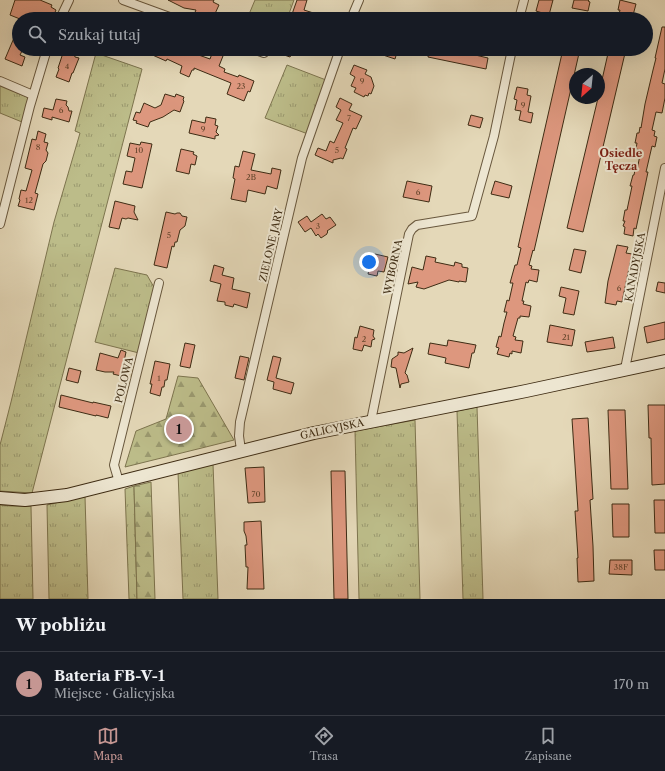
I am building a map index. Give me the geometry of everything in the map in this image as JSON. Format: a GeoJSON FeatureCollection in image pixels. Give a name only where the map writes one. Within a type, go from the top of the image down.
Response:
{"type":"FeatureCollection","features":[{"type":"Feature","properties":{"kind":"street"},"geometry":{"type":"LineString","coordinates":[[63,12],[69,0]]}},
{"type":"Feature","properties":{"kind":"street"},"geometry":{"type":"LineString","coordinates":[[123,0],[156,12]]}},
{"type":"Feature","properties":{"kind":"street"},"geometry":{"type":"LineString","coordinates":[[354,12],[359,0]]}},
{"type":"Feature","properties":{"kind":"street"},"geometry":{"type":"LineString","coordinates":[[521,12],[524,0]]}},
{"type":"Feature","properties":{"kind":"street"},"geometry":{"type":"LineString","coordinates":[[0,224],[33,95],[45,56]]}},
{"type":"Feature","properties":{"kind":"street","name":"ZIELONE JARY"},"geometry":{"type":"LineString","coordinates":[[241,450],[239,436],[240,422],[302,158],[338,56]]}},
{"type":"Feature","properties":{"kind":"street","name":"WYBORNA"},"geometry":{"type":"LineString","coordinates":[[371,421],[410,234],[412,229],[417,225],[472,216],[494,136],[511,56]]}},
{"type":"Feature","properties":{"kind":"street"},"geometry":{"type":"LineString","coordinates":[[0,81],[33,95]]}},
{"type":"Feature","properties":{"kind":"street","name":"KANADYJSKA"},"geometry":{"type":"LineString","coordinates":[[624,369],[665,168]]}},
{"type":"Feature","properties":{"kind":"street","name":"POLOWA"},"geometry":{"type":"LineString","coordinates":[[119,482],[114,465],[159,283]]}},
{"type":"Feature","properties":{"kind":"street","name":"GALICYJSKA"},"geometry":{"type":"LineString","coordinates":[[0,498],[25,500],[67,495],[241,450],[314,433],[526,391],[665,361]]}},
{"type":"Feature","properties":{"kind":"green space"},"geometry":{"type":"Polygon","coordinates":[[[255,0],[294,0],[290,12],[250,12],[255,0]]]}},
{"type":"Feature","properties":{"kind":"green space"},"geometry":{"type":"Polygon","coordinates":[[[95,56],[105,56],[142,69],[32,493],[0,491],[0,445],[54,222],[80,133],[75,131],[95,56]]]}},
{"type":"Feature","properties":{"kind":"green space"},"geometry":{"type":"Polygon","coordinates":[[[287,65],[326,80],[308,134],[265,118],[287,65]]]}},
{"type":"Feature","properties":{"kind":"green space"},"geometry":{"type":"Polygon","coordinates":[[[0,85],[29,98],[22,122],[0,113],[0,85]]]}},
{"type":"Feature","properties":{"kind":"green space"},"geometry":{"type":"Polygon","coordinates":[[[115,268],[147,275],[155,289],[139,353],[95,342],[115,268]]]}},
{"type":"Feature","properties":{"kind":"green space"},"geometry":{"type":"Polygon","coordinates":[[[178,376],[198,378],[234,440],[125,467],[136,431],[166,419],[178,376]]]}},
{"type":"Feature","properties":{"kind":"green space"},"geometry":{"type":"Polygon","coordinates":[[[477,407],[483,599],[463,599],[457,411],[477,407]]]}},
{"type":"Feature","properties":{"kind":"green space"},"geometry":{"type":"Polygon","coordinates":[[[415,420],[420,599],[359,599],[355,431],[415,420]]]}},
{"type":"Feature","properties":{"kind":"green space"},"geometry":{"type":"Polygon","coordinates":[[[213,464],[218,599],[183,599],[178,472],[213,464]]]}},
{"type":"Feature","properties":{"kind":"green space"},"geometry":{"type":"Polygon","coordinates":[[[151,482],[155,599],[137,599],[134,486],[151,482]]]}},
{"type":"Feature","properties":{"kind":"green space"},"geometry":{"type":"Polygon","coordinates":[[[134,486],[137,599],[129,599],[125,489],[134,486]]]}},
{"type":"Feature","properties":{"kind":"green space"},"geometry":{"type":"Polygon","coordinates":[[[85,496],[88,599],[49,599],[47,505],[85,496]]]}},
{"type":"Feature","properties":{"kind":"green space"},"geometry":{"type":"Polygon","coordinates":[[[0,505],[31,506],[33,599],[0,599],[0,505]]]}},
{"type":"Feature","properties":{"kind":"building"},"geometry":{"type":"Polygon","coordinates":[[[15,0],[40,0],[52,5],[51,7],[56,10],[55,12],[12,12],[12,16],[10,15],[15,0]]]}},
{"type":"Feature","properties":{"kind":"building"},"geometry":{"type":"Polygon","coordinates":[[[168,0],[214,0],[213,2],[219,5],[216,12],[195,12],[196,10],[184,8],[168,0]]]}},
{"type":"Feature","properties":{"kind":"building"},"geometry":{"type":"Polygon","coordinates":[[[297,0],[307,0],[304,10],[310,12],[293,12],[297,0]]]}},
{"type":"Feature","properties":{"kind":"building"},"geometry":{"type":"Polygon","coordinates":[[[539,0],[553,0],[550,12],[536,11],[539,0]]]}},
{"type":"Feature","properties":{"kind":"building"},"geometry":{"type":"Polygon","coordinates":[[[574,0],[589,0],[588,11],[572,8],[574,0]]]}},
{"type":"Feature","properties":{"kind":"building"},"geometry":{"type":"Polygon","coordinates":[[[620,0],[636,4],[634,12],[620,12],[620,10],[618,10],[620,0]]]}},
{"type":"Feature","properties":{"kind":"building"},"geometry":{"type":"Polygon","coordinates":[[[662,27],[665,27],[665,69],[662,83],[665,84],[665,98],[662,113],[656,112],[652,130],[655,131],[654,136],[657,137],[655,147],[652,146],[636,229],[634,228],[633,236],[624,234],[625,227],[623,226],[625,221],[623,221],[625,210],[627,210],[633,175],[635,170],[637,170],[641,150],[636,149],[637,143],[635,143],[637,133],[639,133],[640,127],[641,128],[662,27]]]}},
{"type":"Feature","properties":{"kind":"building"},"geometry":{"type":"Polygon","coordinates":[[[12,42],[12,56],[25,57],[22,66],[5,59],[12,42]]]}},
{"type":"Feature","properties":{"kind":"building"},"geometry":{"type":"Polygon","coordinates":[[[62,56],[75,56],[79,58],[69,82],[56,77],[62,56]]]}},
{"type":"Feature","properties":{"kind":"building"},"geometry":{"type":"Polygon","coordinates":[[[155,56],[202,56],[210,59],[211,56],[223,56],[219,66],[225,69],[224,72],[238,77],[239,75],[254,81],[250,92],[248,91],[244,101],[227,94],[231,83],[194,68],[189,77],[180,73],[182,66],[167,59],[166,61],[155,56]]]}},
{"type":"Feature","properties":{"kind":"building"},"geometry":{"type":"Polygon","coordinates":[[[386,56],[396,56],[395,59],[386,56]]]}},
{"type":"Feature","properties":{"kind":"building"},"geometry":{"type":"Polygon","coordinates":[[[480,56],[488,58],[486,69],[428,57],[480,56]]]}},
{"type":"Feature","properties":{"kind":"building"},"geometry":{"type":"Polygon","coordinates":[[[561,56],[578,56],[576,68],[569,68],[569,97],[534,251],[533,250],[529,265],[532,266],[531,269],[539,270],[537,282],[529,280],[528,283],[526,282],[522,301],[524,301],[523,304],[531,306],[529,317],[520,316],[520,318],[518,318],[513,336],[516,337],[515,340],[523,341],[521,353],[512,351],[512,354],[510,353],[509,357],[497,354],[499,348],[496,347],[499,336],[501,337],[507,312],[504,312],[507,300],[509,301],[513,283],[510,283],[515,265],[517,265],[521,248],[518,247],[561,56]]]}},
{"type":"Feature","properties":{"kind":"building"},"geometry":{"type":"Polygon","coordinates":[[[607,56],[624,56],[583,232],[567,228],[597,104],[605,104],[605,68],[607,56]]]}},
{"type":"Feature","properties":{"kind":"building"},"geometry":{"type":"Polygon","coordinates":[[[354,65],[367,70],[365,74],[371,77],[374,86],[371,94],[369,93],[368,96],[365,95],[364,97],[354,92],[356,88],[351,86],[355,77],[350,74],[354,65]]]}},
{"type":"Feature","properties":{"kind":"building"},"geometry":{"type":"Polygon","coordinates":[[[517,87],[528,89],[527,95],[531,96],[528,112],[533,113],[531,123],[519,120],[521,111],[515,110],[517,100],[514,99],[517,87]]]}},
{"type":"Feature","properties":{"kind":"building"},"geometry":{"type":"Polygon","coordinates":[[[165,94],[175,97],[176,94],[184,97],[180,112],[174,110],[163,117],[150,122],[148,127],[136,123],[137,121],[133,120],[136,112],[140,113],[144,103],[155,108],[161,105],[165,94]]]}},
{"type":"Feature","properties":{"kind":"building"},"geometry":{"type":"Polygon","coordinates":[[[340,98],[352,104],[349,110],[362,116],[356,129],[353,128],[345,148],[347,149],[343,159],[333,160],[333,163],[315,155],[318,148],[326,151],[330,141],[334,143],[343,123],[336,120],[341,110],[336,107],[340,98]]]}},
{"type":"Feature","properties":{"kind":"building"},"geometry":{"type":"Polygon","coordinates":[[[56,99],[67,101],[66,105],[69,111],[72,111],[69,122],[52,117],[52,120],[42,117],[44,108],[53,110],[56,99]]]}},
{"type":"Feature","properties":{"kind":"building"},"geometry":{"type":"Polygon","coordinates":[[[471,115],[483,118],[480,128],[468,125],[471,115]]]}},
{"type":"Feature","properties":{"kind":"building"},"geometry":{"type":"Polygon","coordinates":[[[206,117],[216,119],[215,125],[218,126],[216,132],[219,135],[215,136],[215,139],[189,133],[192,120],[205,123],[206,117]]]}},
{"type":"Feature","properties":{"kind":"building"},"geometry":{"type":"Polygon","coordinates":[[[38,131],[46,134],[44,142],[48,143],[46,150],[48,153],[46,161],[43,164],[35,193],[38,194],[34,210],[18,206],[21,190],[26,191],[32,170],[25,168],[32,139],[36,140],[38,131]]]}},
{"type":"Feature","properties":{"kind":"building"},"geometry":{"type":"Polygon","coordinates":[[[141,142],[152,144],[142,188],[123,184],[126,171],[132,172],[135,158],[127,156],[130,143],[140,145],[141,142]]]}},
{"type":"Feature","properties":{"kind":"building"},"geometry":{"type":"Polygon","coordinates":[[[181,149],[194,152],[193,154],[197,156],[195,165],[191,164],[189,174],[176,171],[181,149]]]}},
{"type":"Feature","properties":{"kind":"building"},"geometry":{"type":"Polygon","coordinates":[[[243,151],[255,154],[251,170],[271,174],[272,168],[281,170],[277,189],[267,186],[265,194],[248,190],[246,202],[231,199],[235,179],[233,178],[235,166],[239,167],[243,151]]]}},
{"type":"Feature","properties":{"kind":"building"},"geometry":{"type":"Polygon","coordinates":[[[407,181],[432,186],[429,202],[403,197],[407,181]]]}},
{"type":"Feature","properties":{"kind":"building"},"geometry":{"type":"Polygon","coordinates":[[[495,181],[512,186],[509,198],[491,194],[495,181]]]}},
{"type":"Feature","properties":{"kind":"building"},"geometry":{"type":"Polygon","coordinates":[[[115,201],[135,206],[134,212],[138,220],[122,218],[119,229],[109,227],[115,201]]]}},
{"type":"Feature","properties":{"kind":"building"},"geometry":{"type":"Polygon","coordinates":[[[166,212],[175,214],[180,213],[182,216],[187,217],[185,226],[180,230],[177,242],[175,242],[174,247],[172,246],[167,268],[154,265],[166,212]]]}},
{"type":"Feature","properties":{"kind":"building"},"geometry":{"type":"Polygon","coordinates":[[[322,214],[326,219],[330,217],[336,225],[327,231],[327,234],[321,238],[318,234],[316,236],[311,228],[305,232],[298,222],[307,216],[311,222],[322,214]]]}},
{"type":"Feature","properties":{"kind":"building"},"geometry":{"type":"Polygon","coordinates":[[[617,245],[628,247],[626,253],[632,254],[622,302],[617,301],[616,305],[605,303],[608,281],[617,245]]]}},
{"type":"Feature","properties":{"kind":"building"},"geometry":{"type":"Polygon","coordinates":[[[574,249],[586,251],[581,273],[569,270],[574,249]]]}},
{"type":"Feature","properties":{"kind":"building"},"geometry":{"type":"Polygon","coordinates":[[[375,254],[388,257],[384,272],[378,271],[377,276],[368,274],[370,265],[373,265],[375,254]]]}},
{"type":"Feature","properties":{"kind":"building"},"geometry":{"type":"Polygon","coordinates":[[[426,256],[436,258],[435,262],[454,266],[455,262],[462,264],[462,267],[468,268],[466,282],[449,280],[424,289],[416,287],[418,282],[408,284],[412,267],[423,270],[426,256]]]}},
{"type":"Feature","properties":{"kind":"building"},"geometry":{"type":"Polygon","coordinates":[[[214,265],[224,268],[222,275],[234,278],[232,289],[250,293],[247,308],[234,304],[233,307],[225,305],[225,302],[217,301],[221,284],[210,281],[214,265]]]}},
{"type":"Feature","properties":{"kind":"building"},"geometry":{"type":"Polygon","coordinates":[[[658,282],[665,283],[665,293],[656,291],[658,282]]]}},
{"type":"Feature","properties":{"kind":"building"},"geometry":{"type":"Polygon","coordinates":[[[561,287],[579,291],[574,315],[563,313],[566,298],[559,296],[561,287]]]}},
{"type":"Feature","properties":{"kind":"building"},"geometry":{"type":"Polygon","coordinates":[[[665,322],[665,339],[647,343],[644,327],[665,322]]]}},
{"type":"Feature","properties":{"kind":"building"},"geometry":{"type":"Polygon","coordinates":[[[550,325],[575,330],[572,346],[547,342],[550,325]]]}},
{"type":"Feature","properties":{"kind":"building"},"geometry":{"type":"Polygon","coordinates":[[[360,326],[374,330],[373,336],[375,339],[372,340],[371,347],[364,345],[362,351],[353,349],[355,337],[357,338],[360,326]]]}},
{"type":"Feature","properties":{"kind":"building"},"geometry":{"type":"Polygon","coordinates":[[[613,337],[615,348],[587,352],[585,342],[613,337]]]}},
{"type":"Feature","properties":{"kind":"building"},"geometry":{"type":"Polygon","coordinates":[[[448,340],[476,345],[474,353],[472,353],[469,368],[445,363],[446,358],[428,354],[430,343],[447,346],[448,340]]]}},
{"type":"Feature","properties":{"kind":"building"},"geometry":{"type":"Polygon","coordinates":[[[185,343],[195,345],[190,368],[180,366],[185,343]]]}},
{"type":"Feature","properties":{"kind":"building"},"geometry":{"type":"Polygon","coordinates":[[[413,348],[405,373],[409,382],[401,384],[400,388],[396,368],[391,367],[392,359],[398,355],[398,352],[404,353],[413,348]]]}},
{"type":"Feature","properties":{"kind":"building"},"geometry":{"type":"Polygon","coordinates":[[[121,350],[126,352],[121,376],[113,374],[114,372],[96,370],[100,353],[118,358],[121,350]]]}},
{"type":"Feature","properties":{"kind":"building"},"geometry":{"type":"Polygon","coordinates":[[[240,356],[249,358],[244,380],[235,378],[240,356]]]}},
{"type":"Feature","properties":{"kind":"building"},"geometry":{"type":"Polygon","coordinates":[[[273,356],[281,358],[276,378],[294,383],[291,394],[273,389],[274,382],[267,380],[273,356]]]}},
{"type":"Feature","properties":{"kind":"building"},"geometry":{"type":"Polygon","coordinates":[[[155,361],[170,364],[167,380],[165,380],[160,396],[150,393],[152,384],[150,384],[155,361]]]}},
{"type":"Feature","properties":{"kind":"building"},"geometry":{"type":"Polygon","coordinates":[[[69,368],[81,371],[78,383],[66,380],[69,368]]]}},
{"type":"Feature","properties":{"kind":"building"},"geometry":{"type":"Polygon","coordinates":[[[61,395],[111,406],[108,418],[59,407],[61,395]]]}},
{"type":"Feature","properties":{"kind":"building"},"geometry":{"type":"Polygon","coordinates":[[[648,405],[665,405],[665,484],[652,485],[651,438],[649,438],[648,405]]]}},
{"type":"Feature","properties":{"kind":"building"},"geometry":{"type":"Polygon","coordinates":[[[608,410],[625,410],[628,489],[611,489],[608,410]]]}},
{"type":"Feature","properties":{"kind":"building"},"geometry":{"type":"Polygon","coordinates":[[[588,418],[593,499],[590,500],[594,581],[578,582],[575,511],[578,511],[572,419],[588,418]]]}},
{"type":"Feature","properties":{"kind":"building"},"geometry":{"type":"Polygon","coordinates":[[[264,467],[265,502],[248,503],[245,468],[264,467]]]}},
{"type":"Feature","properties":{"kind":"building"},"geometry":{"type":"Polygon","coordinates":[[[331,471],[345,471],[348,599],[334,599],[331,471]]]}},
{"type":"Feature","properties":{"kind":"building"},"geometry":{"type":"Polygon","coordinates":[[[654,500],[665,500],[665,533],[655,533],[654,500]]]}},
{"type":"Feature","properties":{"kind":"building"},"geometry":{"type":"Polygon","coordinates":[[[612,504],[629,504],[629,537],[613,537],[612,504]]]}},
{"type":"Feature","properties":{"kind":"building"},"geometry":{"type":"Polygon","coordinates":[[[261,521],[264,589],[247,589],[248,567],[246,567],[245,545],[247,545],[244,522],[261,521]]]}},
{"type":"Feature","properties":{"kind":"building"},"geometry":{"type":"Polygon","coordinates":[[[654,550],[665,550],[665,570],[655,570],[654,550]]]}},
{"type":"Feature","properties":{"kind":"building"},"geometry":{"type":"Polygon","coordinates":[[[610,560],[632,560],[632,575],[609,574],[610,560]]]}},
{"type":"Feature","properties":{"kind":"place","name":"Bateria FB-V-1"},"geometry":{"type":"Point","coordinates":[179,429]}},
{"type":"Feature","properties":{"kind":"district","name":"Osiedle Tęcza"},"geometry":{"type":"Point","coordinates":[621,159]}}]}
